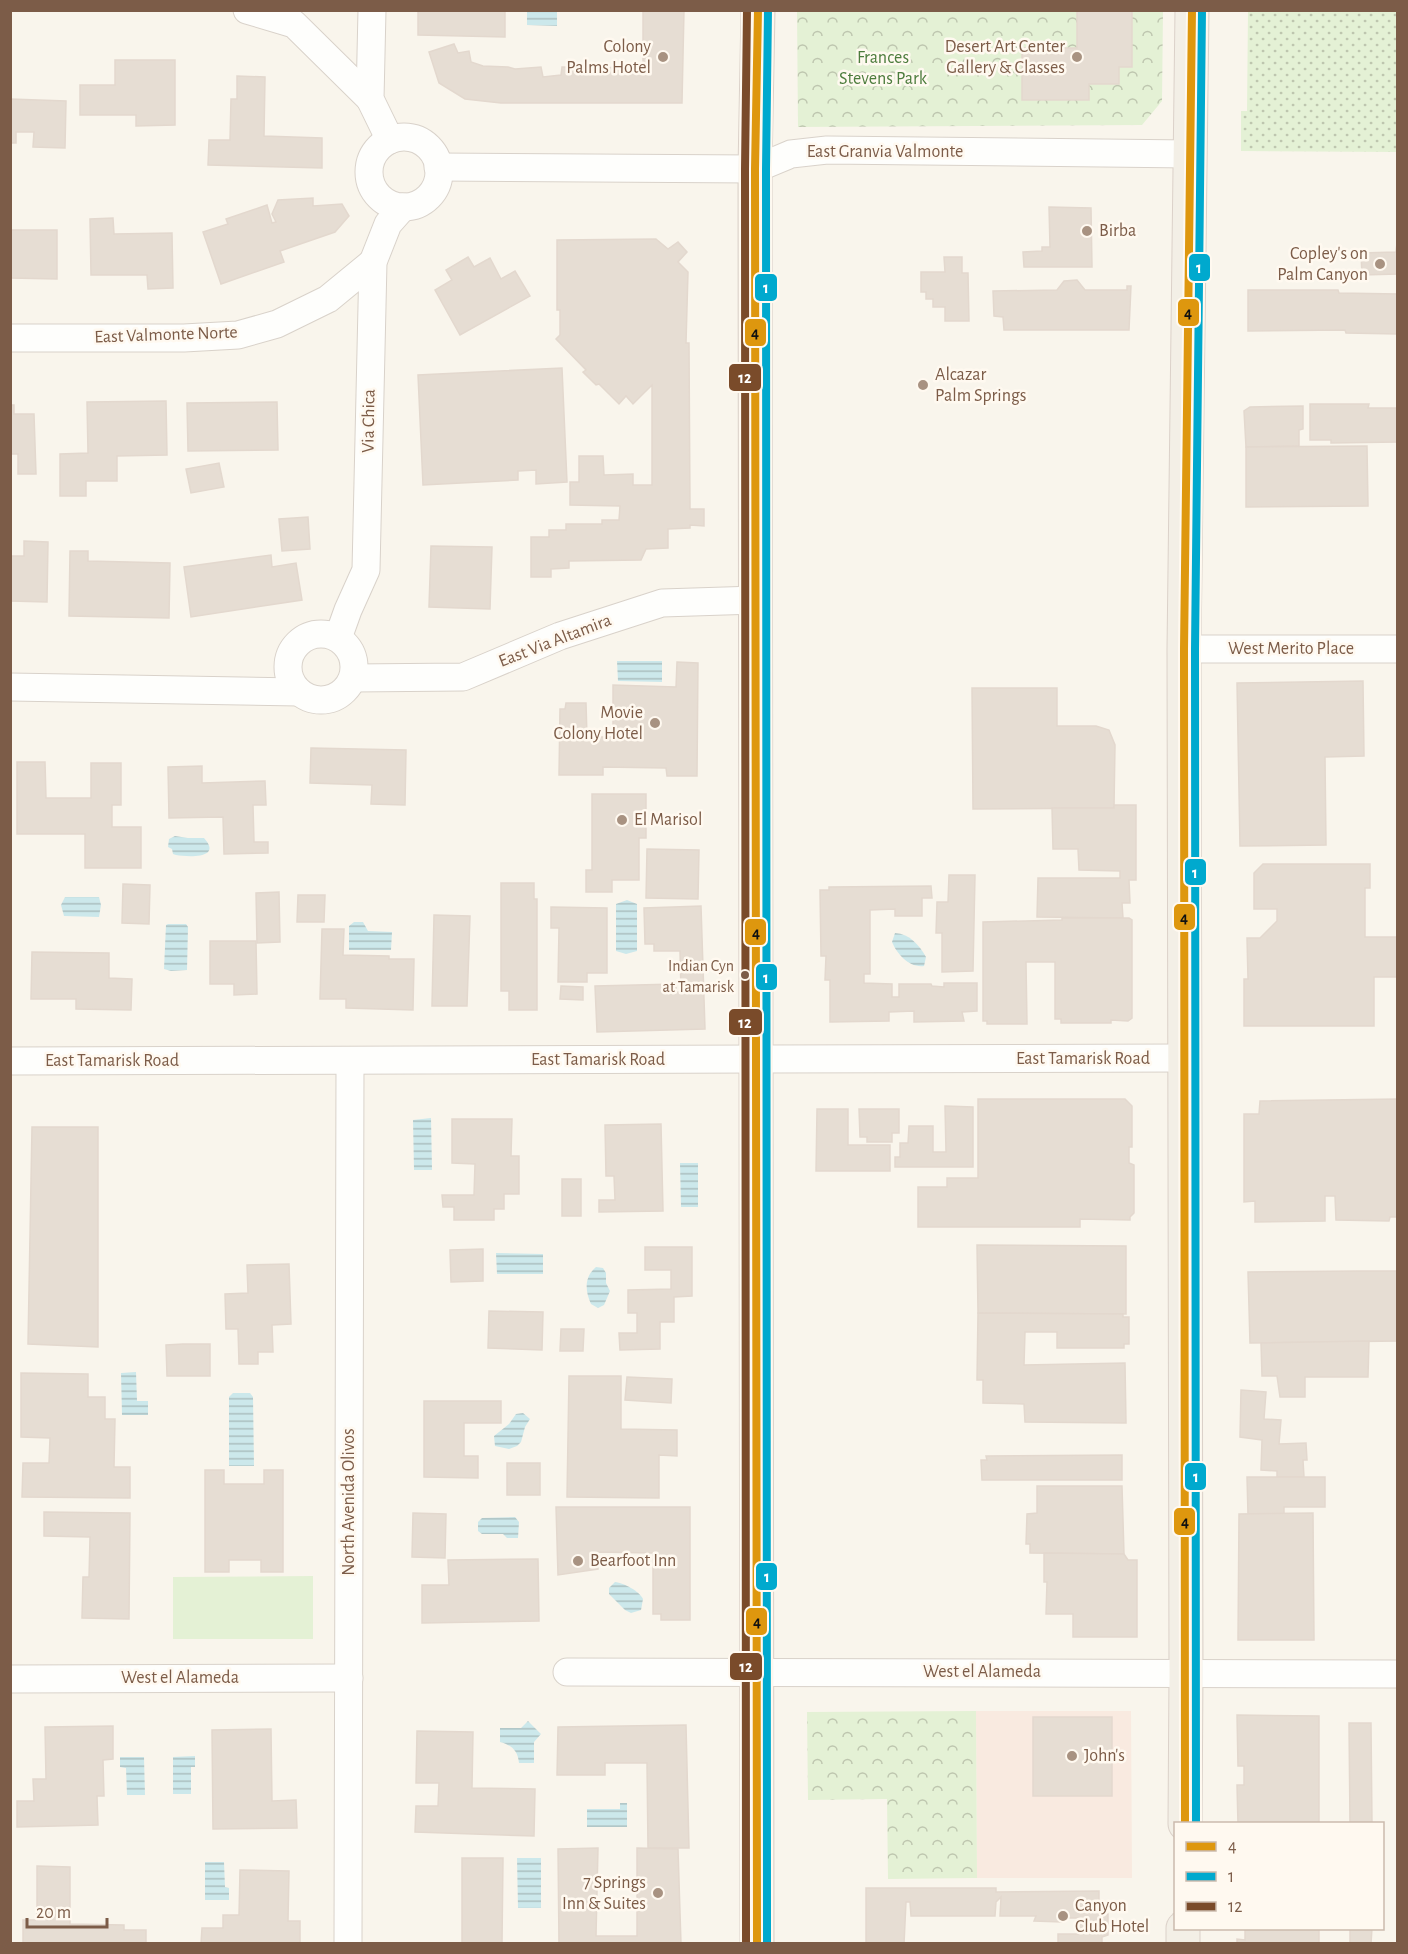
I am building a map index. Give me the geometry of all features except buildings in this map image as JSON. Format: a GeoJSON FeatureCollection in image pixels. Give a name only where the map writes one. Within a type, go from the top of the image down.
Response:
{"type":"FeatureCollection","features":[{"type":"Feature","properties":{"kind":"main road"},"geometry":{"type":"LineString","coordinates":[[756,1944],[755,169],[758,10]]}},
{"type":"Feature","properties":{"kind":"main road"},"geometry":{"type":"LineString","coordinates":[[1185,1822],[1184,649],[1192,10]]}},
{"type":"Feature","properties":{"kind":"street"},"geometry":{"type":"LineString","coordinates":[[247,10],[294,24],[370,99],[390,140]]}},
{"type":"Feature","properties":{"kind":"street"},"geometry":{"type":"LineString","coordinates":[[370,99],[372,10]]}},
{"type":"Feature","properties":{"kind":"street"},"geometry":{"type":"LineString","coordinates":[[403,207],[391,205],[374,190],[369,167],[380,147],[390,140],[402,137],[413,139],[432,151],[438,167]]}},
{"type":"Feature","properties":{"kind":"street","name":"East Granvia Valmonte"},"geometry":{"type":"LineString","coordinates":[[438,167],[755,169],[791,154],[827,150],[1190,154]]}},
{"type":"Feature","properties":{"kind":"street","name":"Via Chica"},"geometry":{"type":"LineString","coordinates":[[338,638],[366,570],[373,262],[388,224],[403,207],[414,206],[424,201],[432,193],[437,183],[438,167]]}},
{"type":"Feature","properties":{"kind":"street","name":"East Valmonte Norte"},"geometry":{"type":"LineString","coordinates":[[10,338],[184,338],[238,335],[277,324],[328,299],[373,262]]}},
{"type":"Feature","properties":{"kind":"street","name":"East Via Altamira"},"geometry":{"type":"LineString","coordinates":[[353,678],[463,677],[560,636],[662,603],[756,600]]}},
{"type":"Feature","properties":{"kind":"street"},"geometry":{"type":"LineString","coordinates":[[316,633],[328,634],[347,645],[353,656],[355,667],[353,678],[348,688],[340,695],[330,699],[308,698],[292,684],[288,674],[287,663],[290,653],[297,644],[316,633]]}},
{"type":"Feature","properties":{"kind":"street","name":"West Merito Place"},"geometry":{"type":"LineString","coordinates":[[1184,649],[1398,649]]}},
{"type":"Feature","properties":{"kind":"street"},"geometry":{"type":"LineString","coordinates":[[10,687],[299,692]]}},
{"type":"Feature","properties":{"kind":"street","name":"East Tamarisk Road"},"geometry":{"type":"LineString","coordinates":[[10,1061],[1185,1058]]}},
{"type":"Feature","properties":{"kind":"street","name":"North Avenida Olivos"},"geometry":{"type":"LineString","coordinates":[[348,1944],[350,1061]]}},
{"type":"Feature","properties":{"kind":"street","name":"West el Alameda"},"geometry":{"type":"LineString","coordinates":[[567,1671],[1398,1674]]}},
{"type":"Feature","properties":{"kind":"street","name":"West el Alameda"},"geometry":{"type":"LineString","coordinates":[[10,1678],[349,1678]]}},
{"type":"Feature","properties":{"kind":"shaded area"},"geometry":{"type":"Polygon","coordinates":[[[976,1711],[1131,1711],[1132,1878],[977,1878],[976,1711]]]}},
{"type":"Feature","properties":{"kind":"green space","name":"Frances Stevens Park"},"geometry":{"type":"Polygon","coordinates":[[[797,11],[1163,11],[1162,101],[1142,125],[798,127],[797,11]]]}},
{"type":"Feature","properties":{"kind":"green space"},"geometry":{"type":"Polygon","coordinates":[[[1248,11],[1397,11],[1397,152],[1241,151],[1241,111],[1247,111],[1248,11]]]}},
{"type":"Feature","properties":{"kind":"green space"},"geometry":{"type":"Polygon","coordinates":[[[313,1576],[313,1639],[173,1639],[173,1577],[313,1576]]]}},
{"type":"Feature","properties":{"kind":"green space"},"geometry":{"type":"Polygon","coordinates":[[[976,1711],[977,1878],[888,1879],[887,1799],[808,1800],[807,1712],[976,1711]]]}},
{"type":"Feature","properties":{"kind":"water"},"geometry":{"type":"Polygon","coordinates":[[[527,11],[557,11],[557,26],[527,25],[527,11]]]}},
{"type":"Feature","properties":{"kind":"water"},"geometry":{"type":"Polygon","coordinates":[[[617,661],[662,661],[662,682],[618,681],[617,661]]]}},
{"type":"Feature","properties":{"kind":"water"},"geometry":{"type":"Polygon","coordinates":[[[175,836],[204,838],[209,845],[209,850],[207,853],[195,856],[173,854],[172,849],[168,847],[169,839],[175,836]]]}},
{"type":"Feature","properties":{"kind":"water"},"geometry":{"type":"Polygon","coordinates":[[[65,897],[99,897],[101,905],[99,917],[64,916],[61,905],[65,897]]]}},
{"type":"Feature","properties":{"kind":"water"},"geometry":{"type":"Polygon","coordinates":[[[627,900],[637,904],[637,951],[626,954],[616,951],[616,904],[627,900]]]}},
{"type":"Feature","properties":{"kind":"water"},"geometry":{"type":"Polygon","coordinates":[[[354,922],[363,922],[368,931],[392,932],[391,950],[349,950],[349,926],[354,922]]]}},
{"type":"Feature","properties":{"kind":"water"},"geometry":{"type":"Polygon","coordinates":[[[186,924],[188,927],[187,970],[164,969],[166,925],[186,924]]]}},
{"type":"Feature","properties":{"kind":"water"},"geometry":{"type":"Polygon","coordinates":[[[895,933],[905,935],[917,944],[926,957],[924,966],[913,965],[900,955],[892,942],[895,933]]]}},
{"type":"Feature","properties":{"kind":"water"},"geometry":{"type":"Polygon","coordinates":[[[431,1118],[432,1170],[414,1170],[413,1120],[431,1118]]]}},
{"type":"Feature","properties":{"kind":"water"},"geometry":{"type":"Polygon","coordinates":[[[680,1163],[698,1163],[698,1207],[681,1207],[680,1163]]]}},
{"type":"Feature","properties":{"kind":"water"},"geometry":{"type":"Polygon","coordinates":[[[496,1253],[543,1254],[543,1274],[497,1274],[496,1253]]]}},
{"type":"Feature","properties":{"kind":"water"},"geometry":{"type":"Polygon","coordinates":[[[596,1267],[603,1268],[606,1273],[606,1283],[610,1291],[604,1305],[598,1308],[591,1304],[587,1289],[589,1275],[596,1267]]]}},
{"type":"Feature","properties":{"kind":"water"},"geometry":{"type":"Polygon","coordinates":[[[136,1372],[137,1401],[148,1401],[148,1415],[122,1415],[121,1373],[136,1372]]]}},
{"type":"Feature","properties":{"kind":"water"},"geometry":{"type":"Polygon","coordinates":[[[233,1393],[250,1393],[253,1397],[254,1466],[229,1466],[229,1397],[233,1393]]]}},
{"type":"Feature","properties":{"kind":"water"},"geometry":{"type":"Polygon","coordinates":[[[523,1413],[530,1419],[521,1442],[509,1449],[495,1446],[494,1436],[509,1424],[516,1414],[523,1413]]]}},
{"type":"Feature","properties":{"kind":"water"},"geometry":{"type":"Polygon","coordinates":[[[515,1517],[519,1522],[518,1538],[507,1538],[503,1534],[482,1534],[478,1531],[478,1522],[482,1518],[515,1517]]]}},
{"type":"Feature","properties":{"kind":"water"},"geometry":{"type":"Polygon","coordinates":[[[615,1582],[631,1588],[641,1596],[643,1599],[641,1610],[631,1613],[625,1610],[609,1594],[609,1588],[615,1582]]]}},
{"type":"Feature","properties":{"kind":"water"},"geometry":{"type":"Polygon","coordinates":[[[528,1721],[541,1734],[534,1742],[534,1763],[519,1763],[513,1749],[500,1742],[500,1728],[521,1728],[528,1721]]]}},
{"type":"Feature","properties":{"kind":"water"},"geometry":{"type":"Polygon","coordinates":[[[195,1756],[195,1767],[191,1767],[191,1794],[173,1794],[173,1757],[195,1756]]]}},
{"type":"Feature","properties":{"kind":"water"},"geometry":{"type":"Polygon","coordinates":[[[120,1757],[144,1757],[145,1795],[127,1795],[126,1768],[120,1767],[120,1757]]]}},
{"type":"Feature","properties":{"kind":"water"},"geometry":{"type":"Polygon","coordinates":[[[620,1803],[627,1803],[627,1827],[587,1827],[587,1809],[620,1809],[620,1803]]]}},
{"type":"Feature","properties":{"kind":"water"},"geometry":{"type":"Polygon","coordinates":[[[517,1858],[541,1858],[541,1908],[518,1908],[517,1858]]]}},
{"type":"Feature","properties":{"kind":"water"},"geometry":{"type":"Polygon","coordinates":[[[205,1862],[224,1862],[225,1887],[229,1888],[229,1900],[205,1900],[205,1862]]]}},
{"type":"Feature","properties":{"kind":"transit line","name":"12"},"geometry":{"type":"LineString","coordinates":[[746,1944],[745,169],[747,10]]}},
{"type":"Feature","properties":{"kind":"transit line","name":"4"},"geometry":{"type":"LineString","coordinates":[[757,1944],[755,169],[758,10]]}},
{"type":"Feature","properties":{"kind":"transit line","name":"1"},"geometry":{"type":"LineString","coordinates":[[767,1944],[766,169],[768,10]]}},
{"type":"Feature","properties":{"kind":"transit line","name":"4"},"geometry":{"type":"LineString","coordinates":[[1185,1822],[1184,649],[1192,10]]}},
{"type":"Feature","properties":{"kind":"transit line","name":"1"},"geometry":{"type":"LineString","coordinates":[[1196,1822],[1195,649],[1202,10]]}},
{"type":"Feature","properties":{"kind":"place","name":"Colony Palms Hotel"},"geometry":{"type":"Point","coordinates":[663,57]}},
{"type":"Feature","properties":{"kind":"place","name":"Desert Art Center Gallery & Classes"},"geometry":{"type":"Point","coordinates":[1077,57]}},
{"type":"Feature","properties":{"kind":"place","name":"Birba"},"geometry":{"type":"Point","coordinates":[1087,231]}},
{"type":"Feature","properties":{"kind":"place","name":"Copley's on Palm Canyon"},"geometry":{"type":"Point","coordinates":[1380,264]}},
{"type":"Feature","properties":{"kind":"place","name":"Alcazar Palm Springs"},"geometry":{"type":"Point","coordinates":[923,385]}},
{"type":"Feature","properties":{"kind":"place","name":"Movie Colony Hotel"},"geometry":{"type":"Point","coordinates":[655,723]}},
{"type":"Feature","properties":{"kind":"place","name":"El Marisol"},"geometry":{"type":"Point","coordinates":[622,820]}},
{"type":"Feature","properties":{"kind":"place","name":"Indian Cyn at Tamarisk"},"geometry":{"type":"Point","coordinates":[745,975]}},
{"type":"Feature","properties":{"kind":"place","name":"Bearfoot Inn"},"geometry":{"type":"Point","coordinates":[578,1561]}},
{"type":"Feature","properties":{"kind":"place","name":"John's"},"geometry":{"type":"Point","coordinates":[1072,1756]}},
{"type":"Feature","properties":{"kind":"place","name":"7 Springs Inn & Suites"},"geometry":{"type":"Point","coordinates":[658,1893]}},
{"type":"Feature","properties":{"kind":"place","name":"Canyon Club Hotel"},"geometry":{"type":"Point","coordinates":[1063,1916]}}]}
